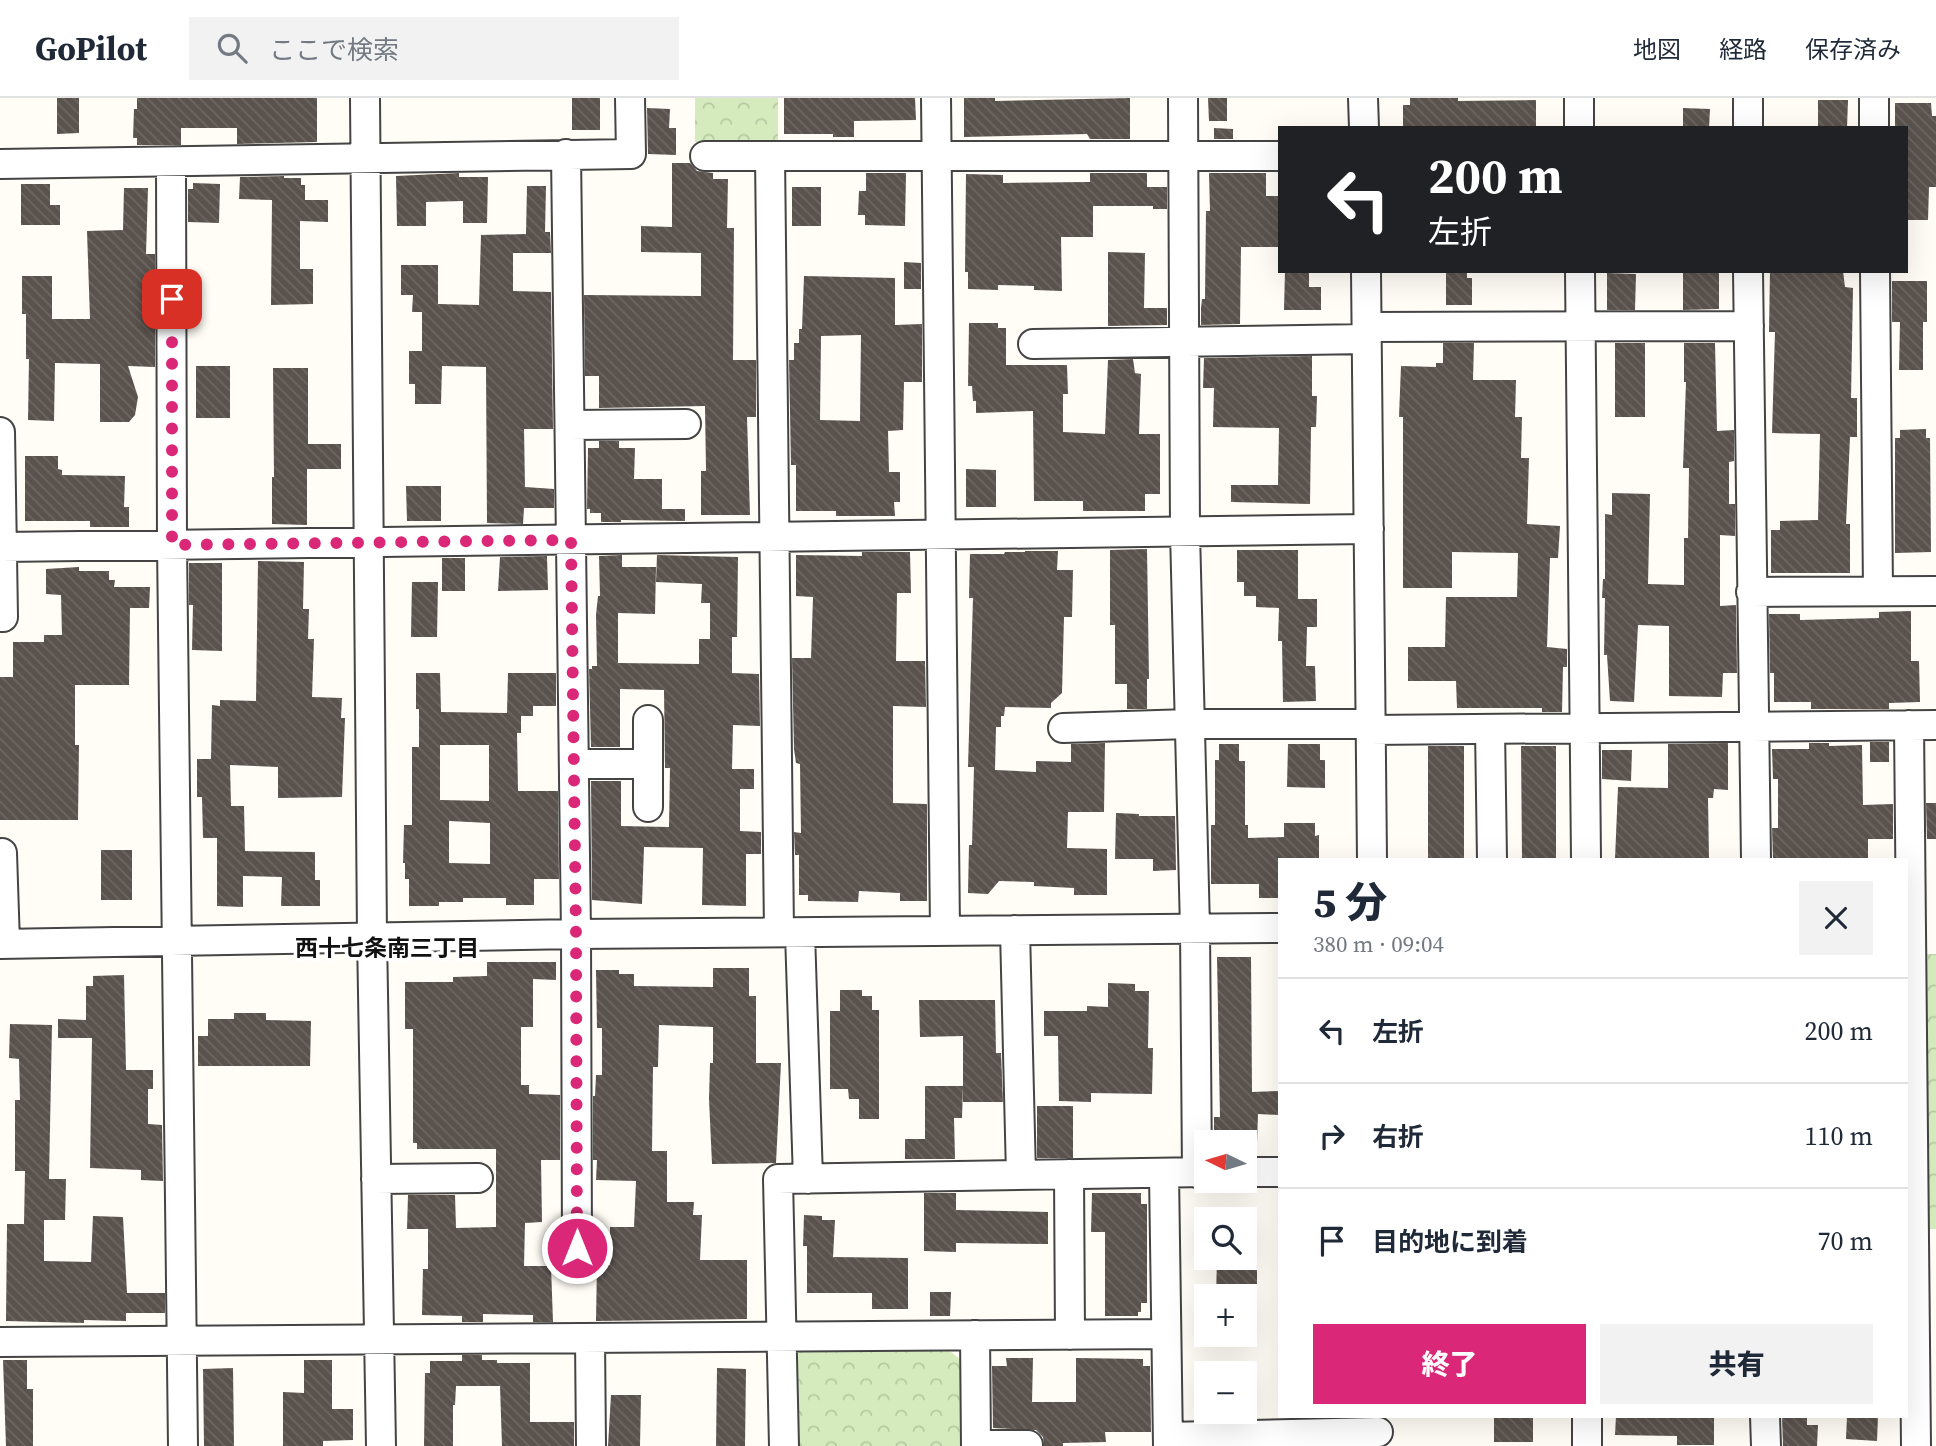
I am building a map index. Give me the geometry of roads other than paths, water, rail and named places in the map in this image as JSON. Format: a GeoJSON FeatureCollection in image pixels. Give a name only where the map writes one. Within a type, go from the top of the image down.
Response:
{"type":"FeatureCollection","features":[{"type":"Feature","properties":{"kind":"street"},"geometry":{"type":"LineString","coordinates":[[365,98],[372,936],[380,1446]]}},
{"type":"Feature","properties":{"kind":"street"},"geometry":{"type":"LineString","coordinates":[[0,164],[631,154],[631,98]]}},
{"type":"Feature","properties":{"kind":"street"},"geometry":{"type":"LineString","coordinates":[[936,98],[945,930]]}},
{"type":"Feature","properties":{"kind":"street"},"geometry":{"type":"LineString","coordinates":[[1183,98],[1185,532],[1200,1130]]}},
{"type":"Feature","properties":{"kind":"street"},"geometry":{"type":"LineString","coordinates":[[1363,98],[1364,126]]}},
{"type":"Feature","properties":{"kind":"street"},"geometry":{"type":"LineString","coordinates":[[1579,98],[1579,126]]}},
{"type":"Feature","properties":{"kind":"street"},"geometry":{"type":"LineString","coordinates":[[1748,98],[1748,126]]}},
{"type":"Feature","properties":{"kind":"street"},"geometry":{"type":"LineString","coordinates":[[1874,98],[1874,126]]}},
{"type":"Feature","properties":{"kind":"street"},"geometry":{"type":"LineString","coordinates":[[566,154],[576,934],[577,1248]]}},
{"type":"Feature","properties":{"kind":"street"},"geometry":{"type":"LineString","coordinates":[[705,156],[1278,156]]}},
{"type":"Feature","properties":{"kind":"street"},"geometry":{"type":"LineString","coordinates":[[770,156],[775,537],[790,932],[808,1179]]}},
{"type":"Feature","properties":{"kind":"street"},"geometry":{"type":"LineString","coordinates":[[171,163],[172,545],[183,1446]]}},
{"type":"Feature","properties":{"kind":"street"},"geometry":{"type":"LineString","coordinates":[[1366,273],[1372,858]]}},
{"type":"Feature","properties":{"kind":"street"},"geometry":{"type":"LineString","coordinates":[[1580,273],[1586,858]]}},
{"type":"Feature","properties":{"kind":"street"},"geometry":{"type":"LineString","coordinates":[[1748,273],[1756,858]]}},
{"type":"Feature","properties":{"kind":"street"},"geometry":{"type":"LineString","coordinates":[[1875,273],[1878,591]]}},
{"type":"Feature","properties":{"kind":"street"},"geometry":{"type":"LineString","coordinates":[[1033,344],[1581,327],[1749,326]]}},
{"type":"Feature","properties":{"kind":"street"},"geometry":{"type":"LineString","coordinates":[[570,425],[686,424]]}},
{"type":"Feature","properties":{"kind":"street"},"geometry":{"type":"LineString","coordinates":[[0,432],[3,617],[0,617]]}},
{"type":"Feature","properties":{"kind":"street"},"geometry":{"type":"LineString","coordinates":[[2,547],[1369,529]]}},
{"type":"Feature","properties":{"kind":"street"},"geometry":{"type":"LineString","coordinates":[[1751,592],[1936,591]]}},
{"type":"Feature","properties":{"kind":"street"},"geometry":{"type":"LineString","coordinates":[[648,720],[648,807]]}},
{"type":"Feature","properties":{"kind":"street"},"geometry":{"type":"LineString","coordinates":[[1063,728],[1189,724],[1490,729],[1586,726],[1923,725],[1924,940],[1916,1446]]}},
{"type":"Feature","properties":{"kind":"street"},"geometry":{"type":"LineString","coordinates":[[1490,729],[1492,858]]}},
{"type":"Feature","properties":{"kind":"street"},"geometry":{"type":"LineString","coordinates":[[574,764],[648,764]]}},
{"type":"Feature","properties":{"kind":"street"},"geometry":{"type":"LineString","coordinates":[[2,853],[3,944],[372,936],[1278,928]]}},
{"type":"Feature","properties":{"kind":"street"},"geometry":{"type":"LineString","coordinates":[[1015,929],[1021,1175]]}},
{"type":"Feature","properties":{"kind":"street"},"geometry":{"type":"LineString","coordinates":[[1257,1172],[1278,1171]]}},
{"type":"Feature","properties":{"kind":"street"},"geometry":{"type":"LineString","coordinates":[[784,1446],[778,1179],[1194,1172]]}},
{"type":"Feature","properties":{"kind":"street"},"geometry":{"type":"LineString","coordinates":[[1164,1173],[1168,1441],[1378,1431]]}},
{"type":"Feature","properties":{"kind":"street"},"geometry":{"type":"LineString","coordinates":[[1069,1174],[1070,1335]]}},
{"type":"Feature","properties":{"kind":"street"},"geometry":{"type":"LineString","coordinates":[[376,1179],[478,1178]]}},
{"type":"Feature","properties":{"kind":"street"},"geometry":{"type":"LineString","coordinates":[[0,1342],[1166,1334]]}},
{"type":"Feature","properties":{"kind":"street"},"geometry":{"type":"LineString","coordinates":[[975,1335],[976,1446],[1028,1446]]}},
{"type":"Feature","properties":{"kind":"street"},"geometry":{"type":"LineString","coordinates":[[590,1338],[591,1446]]}},
{"type":"Feature","properties":{"kind":"street"},"geometry":{"type":"LineString","coordinates":[[1587,1418],[1587,1446]]}},
{"type":"Feature","properties":{"kind":"street"},"geometry":{"type":"LineString","coordinates":[[1765,1418],[1766,1446]]}},
{"type":"Feature","properties":{"kind":"district","name":"西十七条南三丁目"},"geometry":{"type":"Point","coordinates":[387,948]}}]}
